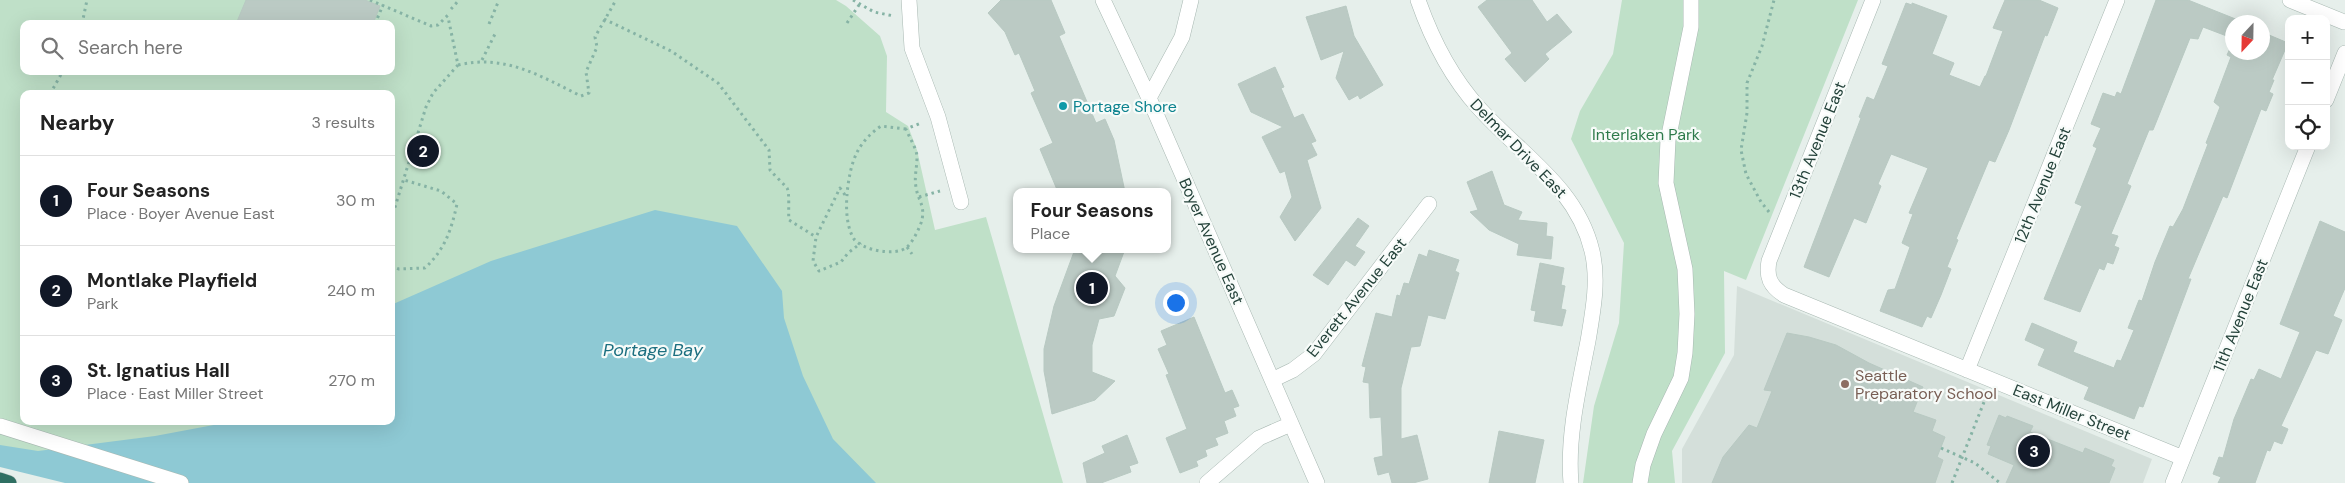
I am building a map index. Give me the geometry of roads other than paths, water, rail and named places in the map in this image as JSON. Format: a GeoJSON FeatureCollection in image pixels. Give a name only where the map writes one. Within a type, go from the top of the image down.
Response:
{"type":"FeatureCollection","features":[{"type":"Feature","properties":{"kind":"highway"},"geometry":{"type":"LineString","coordinates":[[0,481],[9,483]]}},
{"type":"Feature","properties":{"kind":"street"},"geometry":{"type":"LineString","coordinates":[[909,0],[912,48],[938,118],[961,202]]}},
{"type":"Feature","properties":{"kind":"street","name":"Boyer Avenue East"},"geometry":{"type":"LineString","coordinates":[[1102,0],[1149,98],[1317,483]]}},
{"type":"Feature","properties":{"kind":"street"},"geometry":{"type":"LineString","coordinates":[[1149,98],[1182,37],[1191,0]]}},
{"type":"Feature","properties":{"kind":"street","name":"Delmar Drive East"},"geometry":{"type":"LineString","coordinates":[[1418,0],[1436,46],[1460,85],[1488,118],[1562,189],[1580,216],[1587,233],[1594,264],[1595,287],[1571,448],[1571,483]]}},
{"type":"Feature","properties":{"kind":"street"},"geometry":{"type":"LineString","coordinates":[[1640,483],[1643,465],[1654,434],[1681,378],[1685,352],[1687,314],[1685,269],[1666,183],[1668,140],[1691,27],[1691,0]]}},
{"type":"Feature","properties":{"kind":"street","name":"13th Avenue East"},"geometry":{"type":"LineString","coordinates":[[1769,282],[1767,272],[1769,261],[1873,0]]}},
{"type":"Feature","properties":{"kind":"street","name":"12th Avenue East"},"geometry":{"type":"LineString","coordinates":[[1967,370],[2117,0]]}},
{"type":"Feature","properties":{"kind":"street"},"geometry":{"type":"LineString","coordinates":[[2290,0],[2345,26]]}},
{"type":"Feature","properties":{"kind":"street"},"geometry":{"type":"LineString","coordinates":[[2330,90],[2345,53]]}},
{"type":"Feature","properties":{"kind":"street","name":"11th Avenue East"},"geometry":{"type":"LineString","coordinates":[[2173,483],[2306,150]]}},
{"type":"Feature","properties":{"kind":"street","name":"Everett Avenue East"},"geometry":{"type":"LineString","coordinates":[[1272,380],[1293,370],[1314,354],[1429,204]]}},
{"type":"Feature","properties":{"kind":"street","name":"East Miller Street"},"geometry":{"type":"LineString","coordinates":[[1769,282],[1784,295],[2183,458]]}},
{"type":"Feature","properties":{"kind":"street"},"geometry":{"type":"LineString","coordinates":[[1207,483],[1259,438],[1291,424]]}},
{"type":"Feature","properties":{"kind":"street"},"geometry":{"type":"LineString","coordinates":[[0,426],[180,483]]}},
{"type":"Feature","properties":{"kind":"water","name":"Portage Bay"},"geometry":{"type":"Polygon","coordinates":[[[655,210],[737,226],[782,291],[784,318],[803,376],[833,439],[876,483],[0,483],[0,445],[38,451],[155,436],[214,425],[395,425],[395,303],[491,261],[655,210]]]}},
{"type":"Feature","properties":{"kind":"place","name":"Portage Shore"},"geometry":{"type":"Point","coordinates":[1063,106]}},
{"type":"Feature","properties":{"kind":"place","name":"Montlake Playfield"},"geometry":{"type":"Point","coordinates":[423,151]}},
{"type":"Feature","properties":{"kind":"place","name":"Four Seasons"},"geometry":{"type":"Point","coordinates":[1092,288]}},
{"type":"Feature","properties":{"kind":"place","name":"Seattle Preparatory School"},"geometry":{"type":"Point","coordinates":[1845,384]}},
{"type":"Feature","properties":{"kind":"place","name":"St. Ignatius Hall"},"geometry":{"type":"Point","coordinates":[2034,451]}},
{"type":"Feature","properties":{"kind":"park label","name":"Interlaken Park"},"geometry":{"type":"Point","coordinates":[1646,134]}}]}
